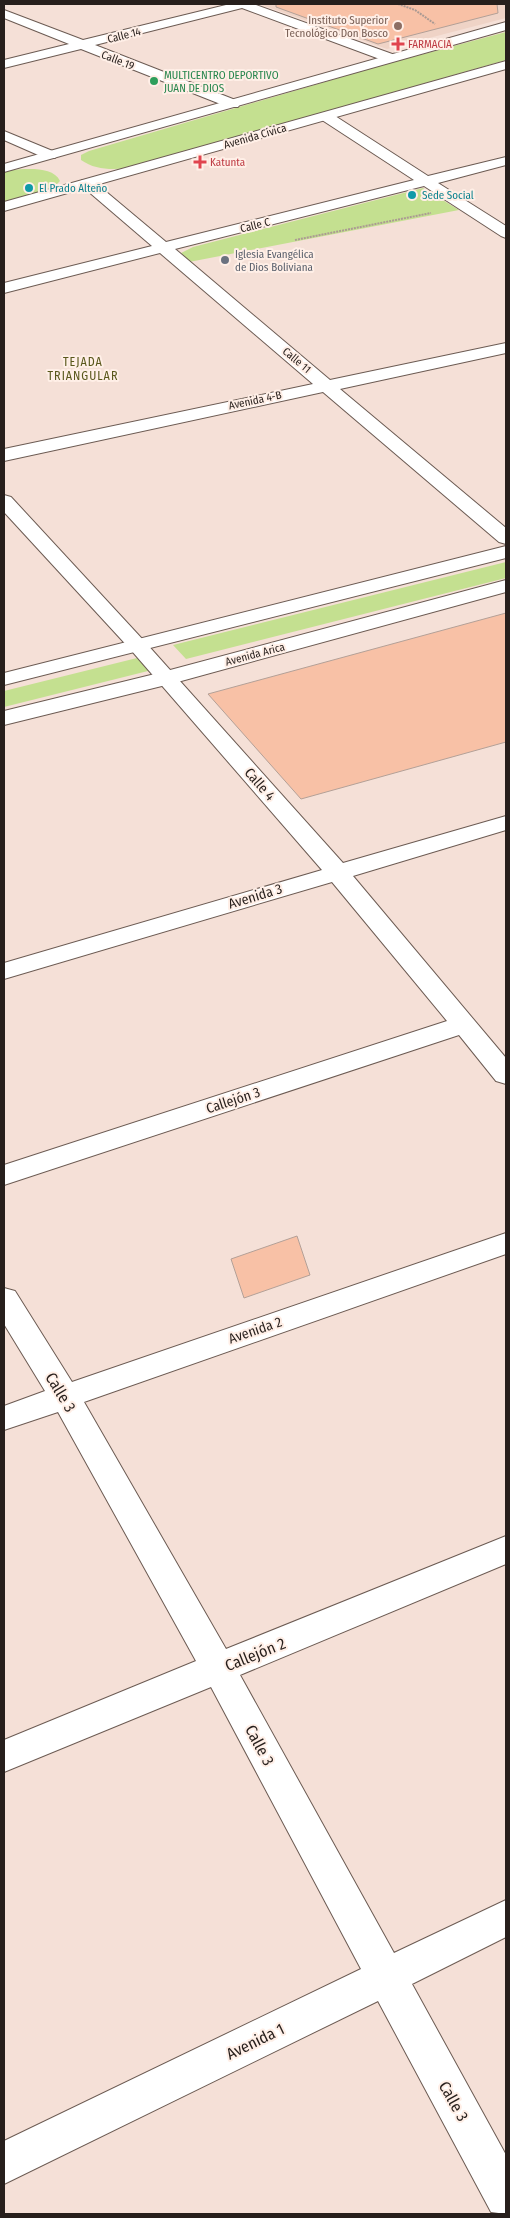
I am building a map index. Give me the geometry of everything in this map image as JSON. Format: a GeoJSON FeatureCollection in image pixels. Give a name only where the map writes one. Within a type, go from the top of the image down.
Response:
{"type":"FeatureCollection","features":[{"type":"Feature","properties":{"kind":"street","name":"Calle 14"},"geometry":{"type":"LineString","coordinates":[[4,64],[243,4]]}},
{"type":"Feature","properties":{"kind":"street"},"geometry":{"type":"LineString","coordinates":[[243,4],[390,58]]}},
{"type":"Feature","properties":{"kind":"street","name":"Calle 19"},"geometry":{"type":"LineString","coordinates":[[4,14],[80,46],[233,104]]}},
{"type":"Feature","properties":{"kind":"street"},"geometry":{"type":"LineString","coordinates":[[4,168],[506,26]]}},
{"type":"Feature","properties":{"kind":"street","name":"Avenida Cívica"},"geometry":{"type":"LineString","coordinates":[[4,207],[506,65]]}},
{"type":"Feature","properties":{"kind":"street"},"geometry":{"type":"LineString","coordinates":[[327,117],[506,233]]}},
{"type":"Feature","properties":{"kind":"street","name":"Calle 11"},"geometry":{"type":"LineString","coordinates":[[4,135],[50,155],[87,183],[506,538]]}},
{"type":"Feature","properties":{"kind":"street","name":"Calle C"},"geometry":{"type":"LineString","coordinates":[[4,288],[505,162]]}},
{"type":"Feature","properties":{"kind":"street","name":"Avenida 4-B"},"geometry":{"type":"LineString","coordinates":[[4,454],[506,348]]}},
{"type":"Feature","properties":{"kind":"street","name":"Calle 4"},"geometry":{"type":"LineString","coordinates":[[4,501],[138,646],[337,872],[506,1075]]}},
{"type":"Feature","properties":{"kind":"street"},"geometry":{"type":"LineString","coordinates":[[4,679],[506,552]]}},
{"type":"Feature","properties":{"kind":"street","name":"Avenida Arica"},"geometry":{"type":"LineString","coordinates":[[4,718],[166,678],[506,586]]}},
{"type":"Feature","properties":{"kind":"street","name":"Avenida 3"},"geometry":{"type":"LineString","coordinates":[[4,971],[506,823]]}},
{"type":"Feature","properties":{"kind":"street","name":"Callejón 3"},"geometry":{"type":"LineString","coordinates":[[4,1175],[463,1025]]}},
{"type":"Feature","properties":{"kind":"street","name":"Avenida 2"},"geometry":{"type":"LineString","coordinates":[[4,1418],[64,1395],[506,1243]]}},
{"type":"Feature","properties":{"kind":"street","name":"Calle 3"},"geometry":{"type":"LineString","coordinates":[[4,1299],[64,1395],[219,1669],[506,2197]]}},
{"type":"Feature","properties":{"kind":"street","name":"Callejón 2"},"geometry":{"type":"LineString","coordinates":[[4,1756],[506,1550]]}},
{"type":"Feature","properties":{"kind":"street","name":"Avenida 1"},"geometry":{"type":"LineString","coordinates":[[4,2163],[506,1918]]}},
{"type":"Feature","properties":{"kind":"path"},"geometry":{"type":"LineString","coordinates":[[398,4],[415,10],[435,24]]}},
{"type":"Feature","properties":{"kind":"path"},"geometry":{"type":"LineString","coordinates":[[295,240],[466,206]]}},
{"type":"Feature","properties":{"kind":"shaded area","name":"Instituto Superior Tecnológico Don Bosco"},"geometry":{"type":"Polygon","coordinates":[[[259,4],[506,4],[506,18],[387,49],[259,4]]]}},
{"type":"Feature","properties":{"kind":"green space"},"geometry":{"type":"Polygon","coordinates":[[[506,32],[506,60],[129,168],[116,169],[92,166],[81,160],[81,155],[89,151],[379,66],[506,32]]]}},
{"type":"Feature","properties":{"kind":"green space","name":"El Prado Alteño"},"geometry":{"type":"Polygon","coordinates":[[[31,169],[45,171],[57,176],[60,181],[50,191],[4,203],[4,172],[31,169]]]}},
{"type":"Feature","properties":{"kind":"green space"},"geometry":{"type":"Polygon","coordinates":[[[423,188],[459,210],[189,262],[181,253],[193,247],[423,188]]]}},
{"type":"Feature","properties":{"kind":"green space"},"geometry":{"type":"Polygon","coordinates":[[[506,562],[506,578],[186,659],[173,645],[506,562]]]}},
{"type":"Feature","properties":{"kind":"green space"},"geometry":{"type":"Polygon","coordinates":[[[137,658],[152,661],[148,671],[4,707],[4,691],[137,658]]]}},
{"type":"Feature","properties":{"kind":"building","name":"Instituto Superior Tecnológico Don Bosco"},"geometry":{"type":"Polygon","coordinates":[[[276,4],[497,4],[498,13],[378,44],[276,7],[276,4]]]}},
{"type":"Feature","properties":{"kind":"building"},"geometry":{"type":"Polygon","coordinates":[[[506,613],[506,742],[301,799],[208,694],[506,613]]]}},
{"type":"Feature","properties":{"kind":"building"},"geometry":{"type":"Polygon","coordinates":[[[297,1236],[310,1275],[244,1298],[231,1259],[297,1236]]]}},
{"type":"Feature","properties":{"kind":"place","name":"Instituto Superior Tecnológico Don Bosco"},"geometry":{"type":"Point","coordinates":[398,26]}},
{"type":"Feature","properties":{"kind":"place","name":"FARMACIA"},"geometry":{"type":"Point","coordinates":[398,44]}},
{"type":"Feature","properties":{"kind":"place","name":"MULTICENTRO DEPORTIVO JUAN DE DIOS"},"geometry":{"type":"Point","coordinates":[154,81]}},
{"type":"Feature","properties":{"kind":"place","name":"Katunta"},"geometry":{"type":"Point","coordinates":[200,162]}},
{"type":"Feature","properties":{"kind":"place","name":"El Prado Alteño"},"geometry":{"type":"Point","coordinates":[29,188]}},
{"type":"Feature","properties":{"kind":"place","name":"Sede Social"},"geometry":{"type":"Point","coordinates":[412,195]}},
{"type":"Feature","properties":{"kind":"place","name":"Iglesia Evangélica de Dios Boliviana"},"geometry":{"type":"Point","coordinates":[225,260]}},
{"type":"Feature","properties":{"kind":"district","name":"TEJADA TRIANGULAR"},"geometry":{"type":"Point","coordinates":[83,369]}}]}
